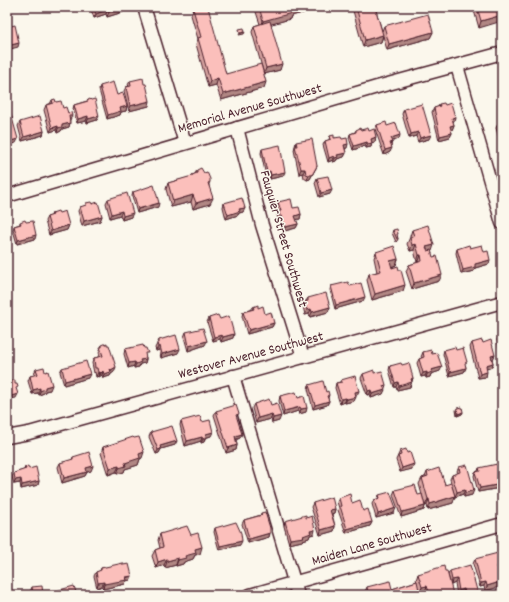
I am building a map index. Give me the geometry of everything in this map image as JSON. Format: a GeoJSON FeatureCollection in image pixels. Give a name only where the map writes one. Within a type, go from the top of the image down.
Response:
{"type":"FeatureCollection","features":[{"type":"Feature","properties":{"kind":"street"},"geometry":{"type":"LineString","coordinates":[[144,7],[184,144]]}},
{"type":"Feature","properties":{"kind":"street","name":"Memorial Avenue Southwest"},"geometry":{"type":"LineString","coordinates":[[7,196],[377,87],[502,53]]}},
{"type":"Feature","properties":{"kind":"street"},"geometry":{"type":"LineString","coordinates":[[457,66],[502,223]]}},
{"type":"Feature","properties":{"kind":"street","name":"Fauquier Street Southwest"},"geometry":{"type":"LineString","coordinates":[[236,128],[262,225],[303,357]]}},
{"type":"Feature","properties":{"kind":"street","name":"Westover Avenue Southwest"},"geometry":{"type":"LineString","coordinates":[[7,437],[29,433],[502,302]]}},
{"type":"Feature","properties":{"kind":"street"},"geometry":{"type":"LineString","coordinates":[[233,376],[298,595]]}},
{"type":"Feature","properties":{"kind":"street","name":"Maiden Lane Southwest"},"geometry":{"type":"LineString","coordinates":[[250,595],[502,524]]}},
{"type":"Feature","properties":{"kind":"building"},"geometry":{"type":"Polygon","coordinates":[[[93,7],[124,8],[109,12],[108,9],[96,14],[93,7]]]}},
{"type":"Feature","properties":{"kind":"building"},"geometry":{"type":"Polygon","coordinates":[[[208,7],[226,74],[261,64],[266,82],[223,94],[218,78],[210,81],[198,38],[201,37],[193,9],[208,7]]]}},
{"type":"Feature","properties":{"kind":"building"},"geometry":{"type":"Polygon","coordinates":[[[259,7],[304,7],[292,10],[292,13],[263,21],[259,7]]]}},
{"type":"Feature","properties":{"kind":"building"},"geometry":{"type":"Polygon","coordinates":[[[356,7],[375,7],[383,35],[365,40],[356,7]]]}},
{"type":"Feature","properties":{"kind":"building"},"geometry":{"type":"Polygon","coordinates":[[[477,7],[502,7],[502,15],[481,21],[477,7]]]}},
{"type":"Feature","properties":{"kind":"building"},"geometry":{"type":"Polygon","coordinates":[[[428,14],[433,32],[389,44],[384,26],[428,14]]]}},
{"type":"Feature","properties":{"kind":"building"},"geometry":{"type":"Polygon","coordinates":[[[270,21],[282,64],[266,68],[254,26],[270,21]]]}},
{"type":"Feature","properties":{"kind":"building"},"geometry":{"type":"Polygon","coordinates":[[[15,25],[19,43],[7,46],[7,27],[15,25]]]}},
{"type":"Feature","properties":{"kind":"building"},"geometry":{"type":"Polygon","coordinates":[[[244,28],[245,32],[240,33],[239,29],[244,28]]]}},
{"type":"Feature","properties":{"kind":"building"},"geometry":{"type":"Polygon","coordinates":[[[143,78],[150,101],[130,106],[126,87],[131,86],[130,81],[143,78]]]}},
{"type":"Feature","properties":{"kind":"building"},"geometry":{"type":"Polygon","coordinates":[[[113,82],[117,95],[123,93],[127,106],[120,108],[121,111],[108,115],[100,86],[113,82]]]}},
{"type":"Feature","properties":{"kind":"building"},"geometry":{"type":"Polygon","coordinates":[[[55,99],[56,102],[61,101],[63,108],[66,107],[68,113],[71,112],[72,116],[69,116],[70,123],[62,125],[62,127],[58,128],[58,126],[52,128],[46,105],[53,103],[52,100],[55,99]]]}},
{"type":"Feature","properties":{"kind":"building"},"geometry":{"type":"Polygon","coordinates":[[[90,99],[95,99],[99,116],[88,119],[88,116],[78,119],[74,105],[90,99]]]}},
{"type":"Feature","properties":{"kind":"building"},"geometry":{"type":"Polygon","coordinates":[[[444,103],[445,105],[451,103],[455,117],[452,118],[454,125],[450,126],[452,133],[440,136],[434,108],[440,106],[439,104],[444,103]]]}},
{"type":"Feature","properties":{"kind":"building"},"geometry":{"type":"Polygon","coordinates":[[[422,104],[431,135],[420,138],[418,132],[411,134],[404,109],[422,104]]]}},
{"type":"Feature","properties":{"kind":"building"},"geometry":{"type":"Polygon","coordinates":[[[10,111],[18,139],[7,142],[7,112],[10,111]]]}},
{"type":"Feature","properties":{"kind":"building"},"geometry":{"type":"Polygon","coordinates":[[[40,116],[44,131],[24,137],[20,122],[40,116]]]}},
{"type":"Feature","properties":{"kind":"building"},"geometry":{"type":"Polygon","coordinates":[[[386,122],[387,126],[396,123],[400,135],[391,138],[393,142],[390,143],[392,148],[385,150],[377,125],[386,122]]]}},
{"type":"Feature","properties":{"kind":"building"},"geometry":{"type":"Polygon","coordinates":[[[502,122],[502,138],[498,124],[502,122]]]}},
{"type":"Feature","properties":{"kind":"building"},"geometry":{"type":"Polygon","coordinates":[[[360,128],[361,130],[368,128],[369,131],[374,129],[376,137],[371,139],[372,143],[368,144],[367,142],[354,146],[350,134],[356,132],[356,130],[360,128]]]}},
{"type":"Feature","properties":{"kind":"building"},"geometry":{"type":"Polygon","coordinates":[[[334,135],[334,138],[347,138],[348,144],[344,145],[346,153],[337,155],[338,157],[335,158],[334,156],[329,158],[325,141],[331,139],[330,136],[334,135]]]}},
{"type":"Feature","properties":{"kind":"building"},"geometry":{"type":"Polygon","coordinates":[[[312,139],[317,166],[312,175],[309,175],[306,174],[305,169],[301,169],[295,146],[297,146],[296,142],[312,139]]]}},
{"type":"Feature","properties":{"kind":"building"},"geometry":{"type":"Polygon","coordinates":[[[280,145],[285,172],[271,175],[270,171],[267,172],[262,149],[280,145]]]}},
{"type":"Feature","properties":{"kind":"building"},"geometry":{"type":"Polygon","coordinates":[[[201,168],[204,173],[207,172],[210,179],[210,182],[208,183],[213,198],[196,203],[193,195],[173,201],[168,183],[192,176],[201,168]]]}},
{"type":"Feature","properties":{"kind":"building"},"geometry":{"type":"Polygon","coordinates":[[[328,176],[332,190],[321,193],[317,178],[328,176]]]}},
{"type":"Feature","properties":{"kind":"building"},"geometry":{"type":"Polygon","coordinates":[[[154,185],[159,203],[138,209],[133,192],[154,185]]]}},
{"type":"Feature","properties":{"kind":"building"},"geometry":{"type":"Polygon","coordinates":[[[127,193],[133,213],[123,216],[122,211],[112,214],[108,199],[127,193]]]}},
{"type":"Feature","properties":{"kind":"building"},"geometry":{"type":"Polygon","coordinates":[[[242,198],[245,208],[239,209],[240,211],[228,215],[224,203],[242,198]]]}},
{"type":"Feature","properties":{"kind":"building"},"geometry":{"type":"Polygon","coordinates":[[[291,199],[293,208],[299,207],[301,214],[295,216],[298,224],[285,227],[282,216],[280,217],[279,211],[281,211],[278,202],[291,199]]]}},
{"type":"Feature","properties":{"kind":"building"},"geometry":{"type":"Polygon","coordinates":[[[91,202],[92,204],[98,202],[102,216],[84,221],[80,207],[91,202]]]}},
{"type":"Feature","properties":{"kind":"building"},"geometry":{"type":"Polygon","coordinates":[[[58,211],[59,213],[65,211],[69,225],[51,231],[47,217],[58,211]]]}},
{"type":"Feature","properties":{"kind":"building"},"geometry":{"type":"Polygon","coordinates":[[[25,220],[26,222],[33,221],[36,235],[18,240],[14,226],[21,224],[20,222],[25,220]]]}},
{"type":"Feature","properties":{"kind":"building"},"geometry":{"type":"Polygon","coordinates":[[[428,225],[434,245],[426,247],[428,251],[431,250],[433,257],[437,256],[442,275],[414,283],[409,265],[422,261],[416,244],[412,245],[410,238],[414,236],[412,230],[428,225]]]}},
{"type":"Feature","properties":{"kind":"building"},"geometry":{"type":"Polygon","coordinates":[[[397,229],[397,234],[398,239],[393,230],[397,229]]]}},
{"type":"Feature","properties":{"kind":"building"},"geometry":{"type":"Polygon","coordinates":[[[469,245],[470,248],[482,245],[484,252],[488,251],[490,260],[475,264],[475,267],[463,270],[457,249],[469,245]]]}},
{"type":"Feature","properties":{"kind":"building"},"geometry":{"type":"Polygon","coordinates":[[[394,246],[398,259],[390,261],[392,268],[398,266],[399,270],[401,270],[405,285],[375,294],[369,274],[381,271],[376,252],[394,246]]]}},
{"type":"Feature","properties":{"kind":"building"},"geometry":{"type":"Polygon","coordinates":[[[348,282],[350,286],[361,283],[365,297],[336,305],[331,286],[348,282]]]}},
{"type":"Feature","properties":{"kind":"building"},"geometry":{"type":"Polygon","coordinates":[[[326,293],[330,307],[312,312],[311,309],[307,310],[304,302],[308,301],[308,298],[326,293]]]}},
{"type":"Feature","properties":{"kind":"building"},"geometry":{"type":"Polygon","coordinates":[[[258,305],[258,308],[263,306],[265,314],[271,312],[274,323],[249,330],[243,312],[254,309],[253,307],[258,305]]]}},
{"type":"Feature","properties":{"kind":"building"},"geometry":{"type":"Polygon","coordinates":[[[218,315],[220,319],[229,316],[234,334],[223,337],[222,335],[214,337],[209,318],[218,315]]]}},
{"type":"Feature","properties":{"kind":"building"},"geometry":{"type":"Polygon","coordinates":[[[203,328],[207,341],[189,346],[186,332],[203,328]]]}},
{"type":"Feature","properties":{"kind":"building"},"geometry":{"type":"Polygon","coordinates":[[[176,335],[180,349],[162,354],[160,346],[158,347],[157,343],[159,343],[159,340],[176,335]]]}},
{"type":"Feature","properties":{"kind":"building"},"geometry":{"type":"Polygon","coordinates":[[[499,335],[502,335],[502,347],[499,335]]]}},
{"type":"Feature","properties":{"kind":"building"},"geometry":{"type":"Polygon","coordinates":[[[482,340],[483,343],[491,340],[495,355],[491,356],[493,363],[486,365],[487,372],[480,374],[472,343],[482,340]]]}},
{"type":"Feature","properties":{"kind":"building"},"geometry":{"type":"Polygon","coordinates":[[[107,343],[116,367],[111,370],[110,369],[111,372],[104,374],[103,371],[101,373],[98,372],[97,368],[95,368],[94,358],[103,356],[100,347],[107,343]]]}},
{"type":"Feature","properties":{"kind":"building"},"geometry":{"type":"Polygon","coordinates":[[[143,345],[148,353],[145,353],[146,359],[140,360],[141,362],[136,364],[135,362],[129,363],[125,349],[143,345]]]}},
{"type":"Feature","properties":{"kind":"building"},"geometry":{"type":"Polygon","coordinates":[[[455,347],[456,350],[463,348],[467,362],[465,363],[466,368],[450,372],[444,350],[455,347]]]}},
{"type":"Feature","properties":{"kind":"building"},"geometry":{"type":"Polygon","coordinates":[[[431,350],[432,354],[437,353],[442,367],[431,370],[432,372],[427,374],[427,372],[423,373],[419,359],[424,357],[423,352],[431,350]]]}},
{"type":"Feature","properties":{"kind":"building"},"geometry":{"type":"Polygon","coordinates":[[[86,361],[90,374],[65,381],[62,368],[86,361]]]}},
{"type":"Feature","properties":{"kind":"building"},"geometry":{"type":"Polygon","coordinates":[[[401,363],[402,365],[409,363],[413,378],[411,379],[412,382],[399,386],[398,382],[395,383],[390,366],[401,363]]]}},
{"type":"Feature","properties":{"kind":"building"},"geometry":{"type":"Polygon","coordinates":[[[44,367],[45,372],[48,371],[52,385],[45,387],[45,389],[40,391],[40,388],[33,390],[30,376],[38,374],[36,369],[44,367]]]}},
{"type":"Feature","properties":{"kind":"building"},"geometry":{"type":"Polygon","coordinates":[[[374,370],[374,373],[382,371],[386,385],[383,386],[385,390],[372,394],[371,390],[368,391],[363,374],[374,370]]]}},
{"type":"Feature","properties":{"kind":"building"},"geometry":{"type":"Polygon","coordinates":[[[355,376],[359,391],[355,392],[356,397],[341,399],[336,383],[355,376]]]}},
{"type":"Feature","properties":{"kind":"building"},"geometry":{"type":"Polygon","coordinates":[[[15,380],[15,384],[17,384],[18,387],[16,388],[18,394],[7,399],[7,382],[15,380]]]}},
{"type":"Feature","properties":{"kind":"building"},"geometry":{"type":"Polygon","coordinates":[[[323,381],[326,392],[328,391],[329,395],[327,396],[329,401],[315,405],[309,385],[323,381]]]}},
{"type":"Feature","properties":{"kind":"building"},"geometry":{"type":"Polygon","coordinates":[[[296,392],[298,398],[304,396],[307,408],[301,409],[300,407],[284,411],[280,396],[296,392]]]}},
{"type":"Feature","properties":{"kind":"building"},"geometry":{"type":"Polygon","coordinates":[[[269,399],[271,405],[277,403],[281,416],[273,418],[272,414],[258,418],[254,404],[269,399]]]}},
{"type":"Feature","properties":{"kind":"building"},"geometry":{"type":"Polygon","coordinates":[[[236,405],[239,414],[236,415],[242,434],[235,436],[237,445],[228,448],[216,411],[236,405]]]}},
{"type":"Feature","properties":{"kind":"building"},"geometry":{"type":"Polygon","coordinates":[[[462,407],[463,412],[458,414],[457,408],[462,407]]]}},
{"type":"Feature","properties":{"kind":"building"},"geometry":{"type":"Polygon","coordinates":[[[200,416],[202,422],[210,420],[213,432],[206,434],[205,438],[203,439],[202,437],[187,441],[181,421],[200,416]]]}},
{"type":"Feature","properties":{"kind":"building"},"geometry":{"type":"Polygon","coordinates":[[[172,426],[177,441],[160,446],[161,449],[158,450],[151,432],[172,426]]]}},
{"type":"Feature","properties":{"kind":"building"},"geometry":{"type":"Polygon","coordinates":[[[133,437],[139,437],[144,452],[139,454],[140,458],[125,463],[126,466],[110,468],[103,447],[133,437]]]}},
{"type":"Feature","properties":{"kind":"building"},"geometry":{"type":"Polygon","coordinates":[[[406,449],[407,453],[410,452],[414,464],[402,468],[398,456],[401,455],[400,451],[406,449]]]}},
{"type":"Feature","properties":{"kind":"building"},"geometry":{"type":"Polygon","coordinates":[[[89,452],[93,466],[86,468],[87,472],[64,478],[60,463],[89,452]]]}},
{"type":"Feature","properties":{"kind":"building"},"geometry":{"type":"Polygon","coordinates":[[[497,464],[502,484],[480,488],[475,472],[480,471],[479,468],[497,464]]]}},
{"type":"Feature","properties":{"kind":"building"},"geometry":{"type":"Polygon","coordinates":[[[467,465],[474,490],[465,493],[465,490],[457,492],[452,475],[460,472],[459,467],[467,465]]]}},
{"type":"Feature","properties":{"kind":"building"},"geometry":{"type":"Polygon","coordinates":[[[28,466],[29,469],[36,467],[39,481],[22,485],[21,479],[15,480],[14,473],[26,469],[25,467],[28,466]]]}},
{"type":"Feature","properties":{"kind":"building"},"geometry":{"type":"Polygon","coordinates":[[[439,468],[445,485],[451,483],[455,496],[430,504],[422,478],[428,476],[427,472],[439,468]]]}},
{"type":"Feature","properties":{"kind":"building"},"geometry":{"type":"Polygon","coordinates":[[[415,485],[418,495],[422,494],[425,506],[402,512],[395,490],[415,485]]]}},
{"type":"Feature","properties":{"kind":"building"},"geometry":{"type":"Polygon","coordinates":[[[390,492],[396,508],[378,514],[374,500],[380,498],[379,495],[390,492]]]}},
{"type":"Feature","properties":{"kind":"building"},"geometry":{"type":"Polygon","coordinates":[[[350,494],[352,503],[360,500],[363,511],[368,509],[372,522],[347,529],[339,498],[350,494]]]}},
{"type":"Feature","properties":{"kind":"building"},"geometry":{"type":"Polygon","coordinates":[[[332,497],[335,509],[330,510],[335,526],[321,530],[313,503],[332,497]]]}},
{"type":"Feature","properties":{"kind":"building"},"geometry":{"type":"Polygon","coordinates":[[[265,512],[270,533],[249,539],[244,520],[262,515],[261,513],[265,512]]]}},
{"type":"Feature","properties":{"kind":"building"},"geometry":{"type":"Polygon","coordinates":[[[306,515],[306,518],[312,516],[315,530],[310,531],[311,533],[303,536],[304,537],[290,539],[285,521],[306,515]]]}},
{"type":"Feature","properties":{"kind":"building"},"geometry":{"type":"Polygon","coordinates":[[[236,522],[241,533],[242,541],[220,546],[215,528],[236,522]]]}},
{"type":"Feature","properties":{"kind":"building"},"geometry":{"type":"Polygon","coordinates":[[[187,526],[191,535],[198,533],[202,547],[195,549],[196,553],[185,556],[186,558],[178,560],[178,558],[167,561],[167,559],[158,562],[155,550],[163,547],[160,534],[187,526]]]}},
{"type":"Feature","properties":{"kind":"building"},"geometry":{"type":"Polygon","coordinates":[[[498,553],[501,565],[497,566],[500,582],[487,586],[486,582],[481,583],[475,559],[498,553]]]}},
{"type":"Feature","properties":{"kind":"building"},"geometry":{"type":"Polygon","coordinates":[[[123,563],[123,565],[129,564],[132,576],[126,577],[127,580],[104,584],[104,582],[98,583],[96,572],[101,570],[101,568],[123,563]]]}},
{"type":"Feature","properties":{"kind":"building"},"geometry":{"type":"Polygon","coordinates":[[[470,565],[478,594],[477,595],[466,595],[464,589],[459,591],[457,579],[452,580],[450,571],[470,565]]]}},
{"type":"Feature","properties":{"kind":"building"},"geometry":{"type":"Polygon","coordinates":[[[444,566],[445,571],[447,571],[453,594],[443,595],[442,593],[438,595],[430,595],[427,586],[422,587],[418,574],[444,566]]]}},
{"type":"Feature","properties":{"kind":"building"},"geometry":{"type":"Polygon","coordinates":[[[390,581],[393,593],[388,595],[368,595],[367,587],[390,581]]]}},
{"type":"Feature","properties":{"kind":"building"},"geometry":{"type":"Polygon","coordinates":[[[417,581],[420,595],[394,595],[392,589],[417,581]]]}},
{"type":"Feature","properties":{"kind":"building"},"geometry":{"type":"Polygon","coordinates":[[[42,586],[43,595],[33,595],[32,587],[42,586]]]}},
{"type":"Feature","properties":{"kind":"building"},"geometry":{"type":"Polygon","coordinates":[[[74,586],[77,595],[58,595],[56,591],[74,586]]]}},
{"type":"Feature","properties":{"kind":"building"},"geometry":{"type":"Polygon","coordinates":[[[7,591],[11,591],[14,595],[7,595],[7,591]]]}}]}
